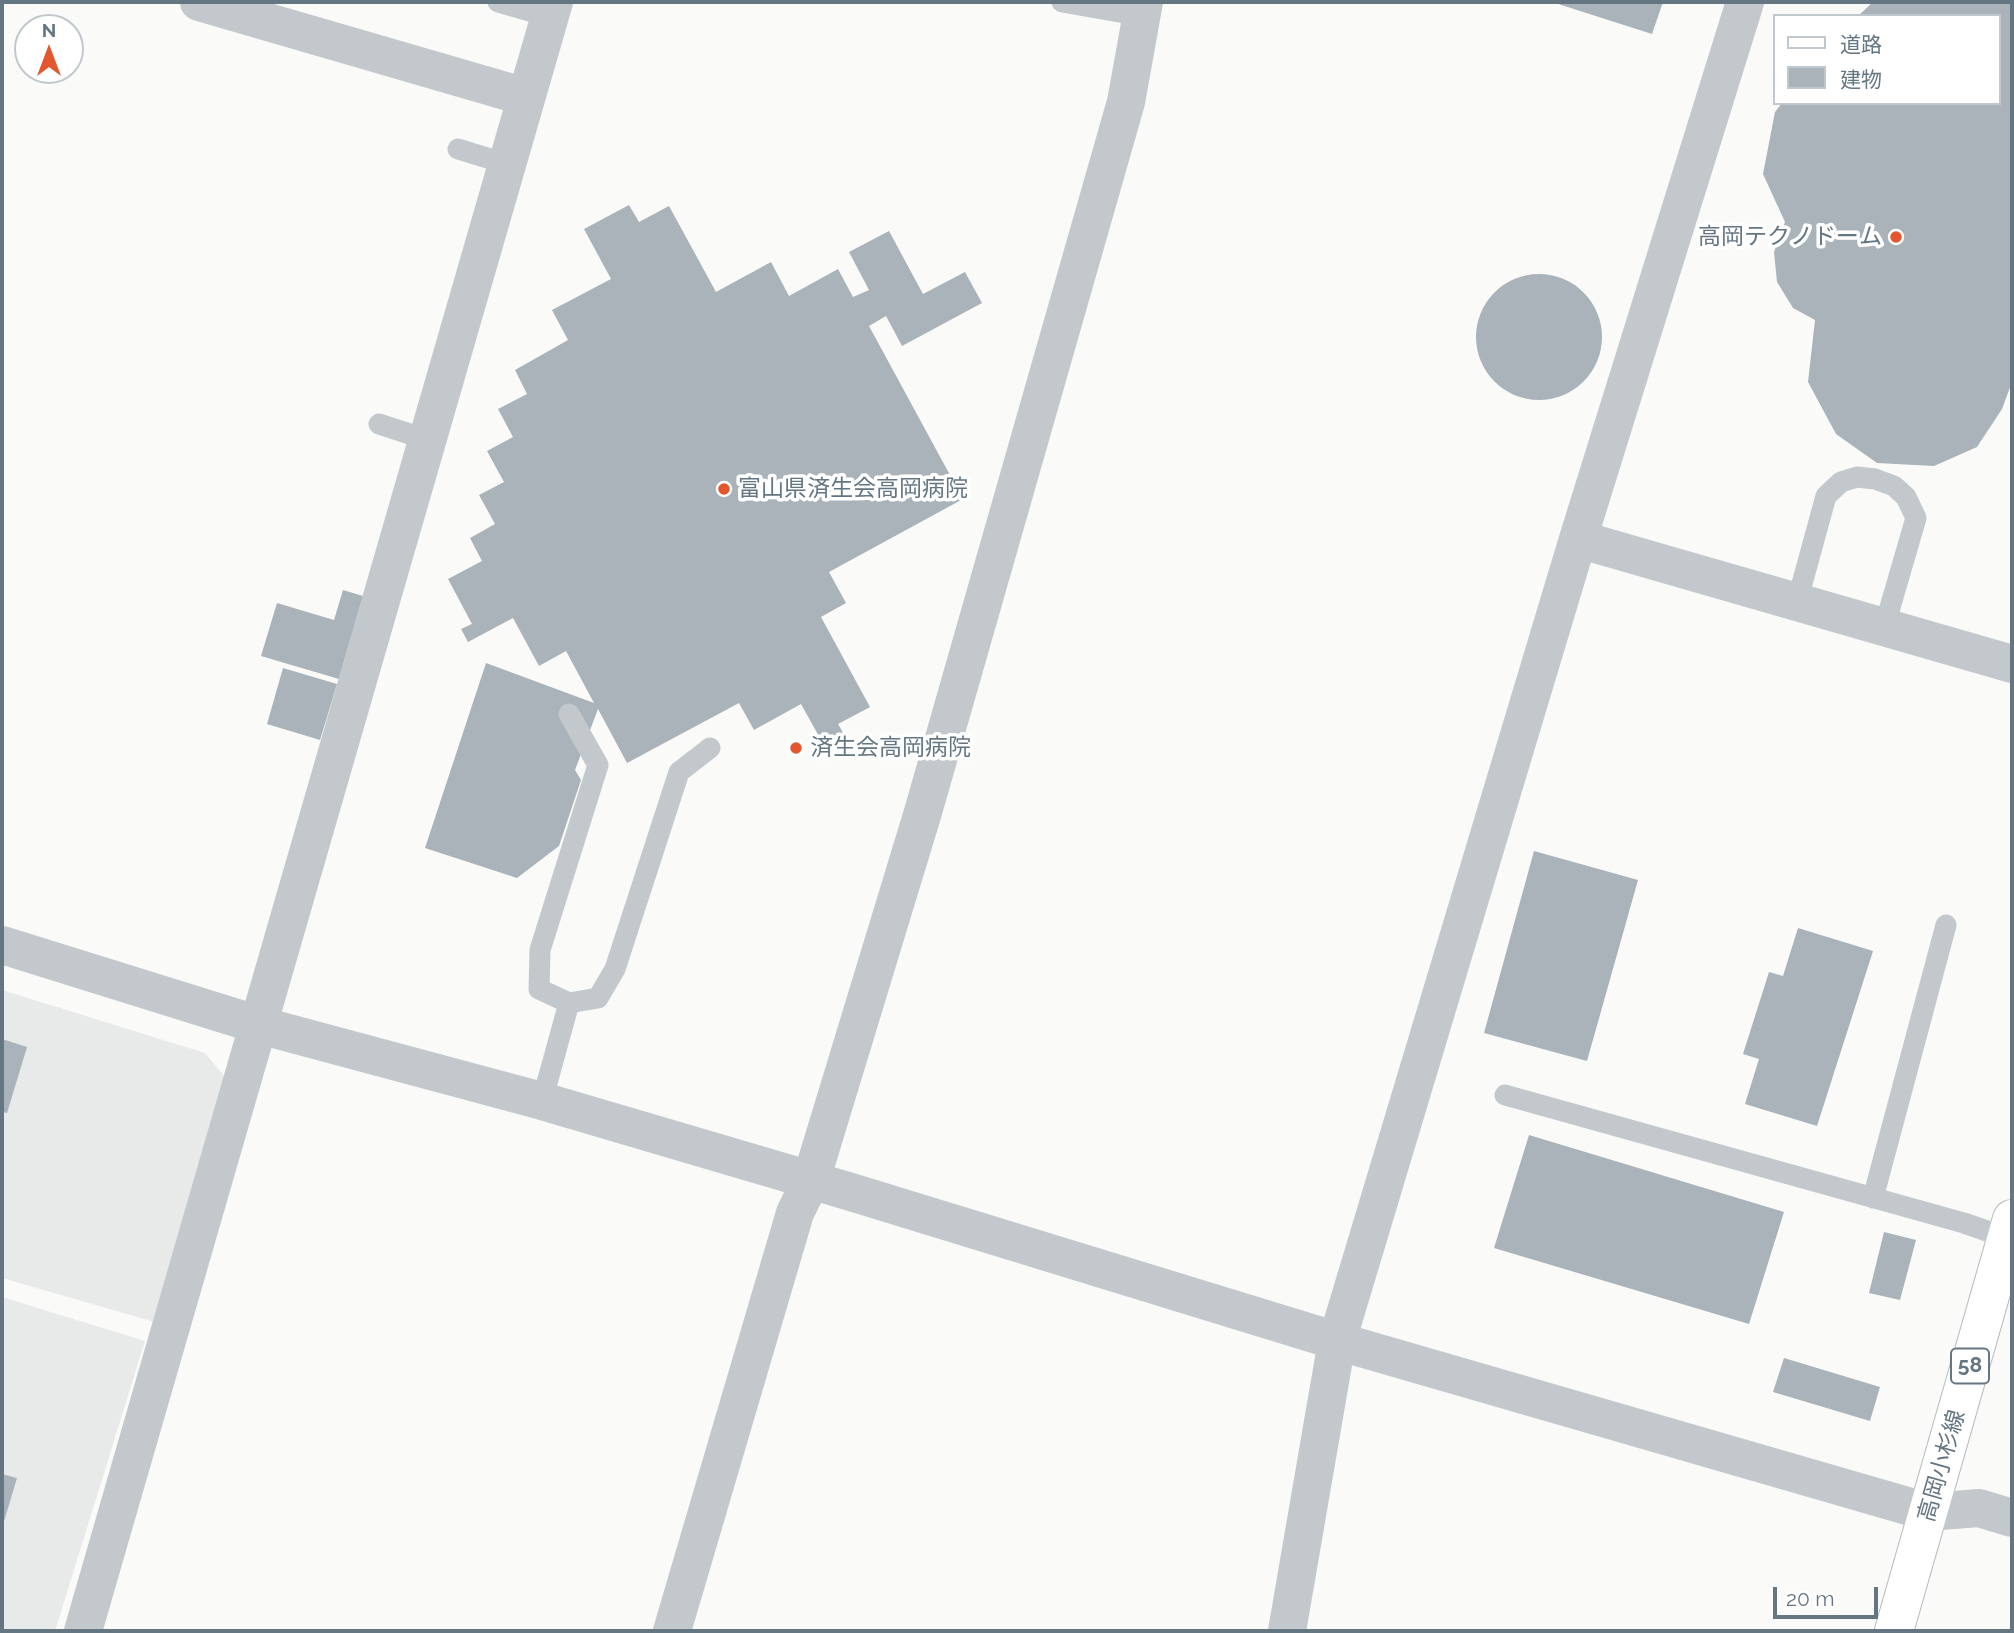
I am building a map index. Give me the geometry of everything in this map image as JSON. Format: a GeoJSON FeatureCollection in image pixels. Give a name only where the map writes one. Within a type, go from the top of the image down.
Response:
{"type":"FeatureCollection","features":[{"type":"Feature","properties":{"kind":"main road","name":"高岡小杉線"},"geometry":{"type":"LineString","coordinates":[[1894,1631],[2010,1228]]}},
{"type":"Feature","properties":{"kind":"street"},"geometry":{"type":"LineString","coordinates":[[199,2],[257,10],[526,97]]}},
{"type":"Feature","properties":{"kind":"street"},"geometry":{"type":"LineString","coordinates":[[1287,1631],[1337,1341],[1578,539],[1745,2]]}},
{"type":"Feature","properties":{"kind":"street"},"geometry":{"type":"LineString","coordinates":[[673,1631],[795,1213],[811,1180],[923,812],[1126,102],[1143,9]]}},
{"type":"Feature","properties":{"kind":"street"},"geometry":{"type":"LineString","coordinates":[[83,1631],[552,10]]}},
{"type":"Feature","properties":{"kind":"street"},"geometry":{"type":"LineString","coordinates":[[1578,539],[2012,664]]}},
{"type":"Feature","properties":{"kind":"street"},"geometry":{"type":"LineString","coordinates":[[2,945],[259,1025],[542,1101],[811,1180],[1337,1341],[1928,1512],[1979,1508],[2012,1518]]}},
{"type":"Feature","properties":{"kind":"lane"},"geometry":{"type":"LineString","coordinates":[[498,2],[552,10]]}},
{"type":"Feature","properties":{"kind":"lane"},"geometry":{"type":"LineString","coordinates":[[1062,2],[1143,9]]}},
{"type":"Feature","properties":{"kind":"lane"},"geometry":{"type":"LineString","coordinates":[[458,149],[508,164]]}},
{"type":"Feature","properties":{"kind":"lane"},"geometry":{"type":"LineString","coordinates":[[379,424],[428,440]]}},
{"type":"Feature","properties":{"kind":"lane"},"geometry":{"type":"LineString","coordinates":[[1797,602],[1826,496],[1840,482],[1857,477],[1875,479],[1894,486],[1906,496],[1916,518],[1884,628]]}},
{"type":"Feature","properties":{"kind":"lane"},"geometry":{"type":"LineString","coordinates":[[569,714],[598,765],[540,950],[539,989],[569,1003],[598,998],[615,969],[678,772],[710,748]]}},
{"type":"Feature","properties":{"kind":"lane"},"geometry":{"type":"LineString","coordinates":[[1873,1198],[1946,925]]}},
{"type":"Feature","properties":{"kind":"lane"},"geometry":{"type":"LineString","coordinates":[[542,1101],[569,1003]]}},
{"type":"Feature","properties":{"kind":"lane"},"geometry":{"type":"LineString","coordinates":[[1505,1096],[1873,1198],[2010,1228]]}},
{"type":"Feature","properties":{"kind":"shaded area"},"geometry":{"type":"Polygon","coordinates":[[[2,990],[205,1053],[231,1084],[158,1323],[2,1278],[2,990]]]}},
{"type":"Feature","properties":{"kind":"shaded area"},"geometry":{"type":"Polygon","coordinates":[[[2,1297],[145,1341],[55,1631],[2,1631],[2,1297]]]}},
{"type":"Feature","properties":{"kind":"building"},"geometry":{"type":"Polygon","coordinates":[[[1552,2],[1663,2],[1652,34],[1552,2]]]}},
{"type":"Feature","properties":{"kind":"building","name":"高岡テクノドーム"},"geometry":{"type":"Polygon","coordinates":[[[1873,2],[2012,2],[2012,382],[2002,409],[1977,447],[1934,466],[1877,463],[1836,434],[1808,382],[1815,320],[1793,308],[1777,282],[1774,252],[1785,222],[1763,174],[1775,112],[1780,105],[2000,105],[2000,14],[1860,14],[1873,2]]]}},
{"type":"Feature","properties":{"kind":"building","name":"富山県済生会高岡病院"},"geometry":{"type":"Polygon","coordinates":[[[629,205],[639,222],[669,206],[716,292],[771,262],[789,296],[838,269],[853,297],[869,290],[849,252],[889,231],[923,294],[965,272],[982,303],[902,346],[886,316],[869,326],[963,499],[829,572],[846,603],[821,617],[870,707],[838,724],[845,736],[825,747],[801,704],[754,730],[739,703],[627,763],[598,709],[575,770],[581,780],[559,846],[517,878],[425,848],[486,663],[594,703],[566,651],[539,666],[513,618],[468,642],[461,629],[472,624],[448,579],[482,561],[470,538],[495,524],[479,495],[504,482],[487,451],[513,437],[498,409],[527,394],[515,370],[568,340],[552,310],[611,279],[584,229],[629,205]]]}},
{"type":"Feature","properties":{"kind":"building"},"geometry":{"type":"Polygon","coordinates":[[[1539,274],[1563,278],[1584,292],[1598,313],[1602,337],[1598,361],[1584,382],[1563,396],[1539,400],[1515,396],[1494,382],[1480,361],[1476,337],[1480,313],[1494,292],[1515,278],[1539,274]]]}},
{"type":"Feature","properties":{"kind":"building"},"geometry":{"type":"Polygon","coordinates":[[[343,590],[363,596],[339,679],[261,656],[277,603],[334,620],[343,590]]]}},
{"type":"Feature","properties":{"kind":"building"},"geometry":{"type":"Polygon","coordinates":[[[283,668],[337,684],[320,740],[267,724],[283,668]]]}},
{"type":"Feature","properties":{"kind":"building"},"geometry":{"type":"Polygon","coordinates":[[[1534,851],[1638,880],[1587,1061],[1484,1033],[1534,851]]]}},
{"type":"Feature","properties":{"kind":"building"},"geometry":{"type":"Polygon","coordinates":[[[1798,928],[1873,951],[1817,1126],[1745,1104],[1759,1059],[1743,1054],[1769,972],[1783,976],[1798,928]]]}},
{"type":"Feature","properties":{"kind":"building"},"geometry":{"type":"Polygon","coordinates":[[[2,1039],[27,1047],[7,1113],[2,1112],[2,1039]]]}},
{"type":"Feature","properties":{"kind":"building"},"geometry":{"type":"Polygon","coordinates":[[[1529,1135],[1784,1212],[1749,1324],[1494,1248],[1529,1135]]]}},
{"type":"Feature","properties":{"kind":"building"},"geometry":{"type":"Polygon","coordinates":[[[1884,1232],[1916,1240],[1900,1300],[1869,1293],[1884,1232]]]}},
{"type":"Feature","properties":{"kind":"building"},"geometry":{"type":"Polygon","coordinates":[[[1784,1358],[1880,1387],[1870,1421],[1773,1392],[1784,1358]]]}},
{"type":"Feature","properties":{"kind":"building"},"geometry":{"type":"Polygon","coordinates":[[[2,1474],[17,1478],[2,1528],[2,1474]]]}},
{"type":"Feature","properties":{"kind":"place","name":"高岡テクノドーム"},"geometry":{"type":"Point","coordinates":[1896,237]}},
{"type":"Feature","properties":{"kind":"place","name":"富山県済生会高岡病院"},"geometry":{"type":"Point","coordinates":[724,489]}},
{"type":"Feature","properties":{"kind":"place","name":"済生会高岡病院"},"geometry":{"type":"Point","coordinates":[796,748]}}]}
